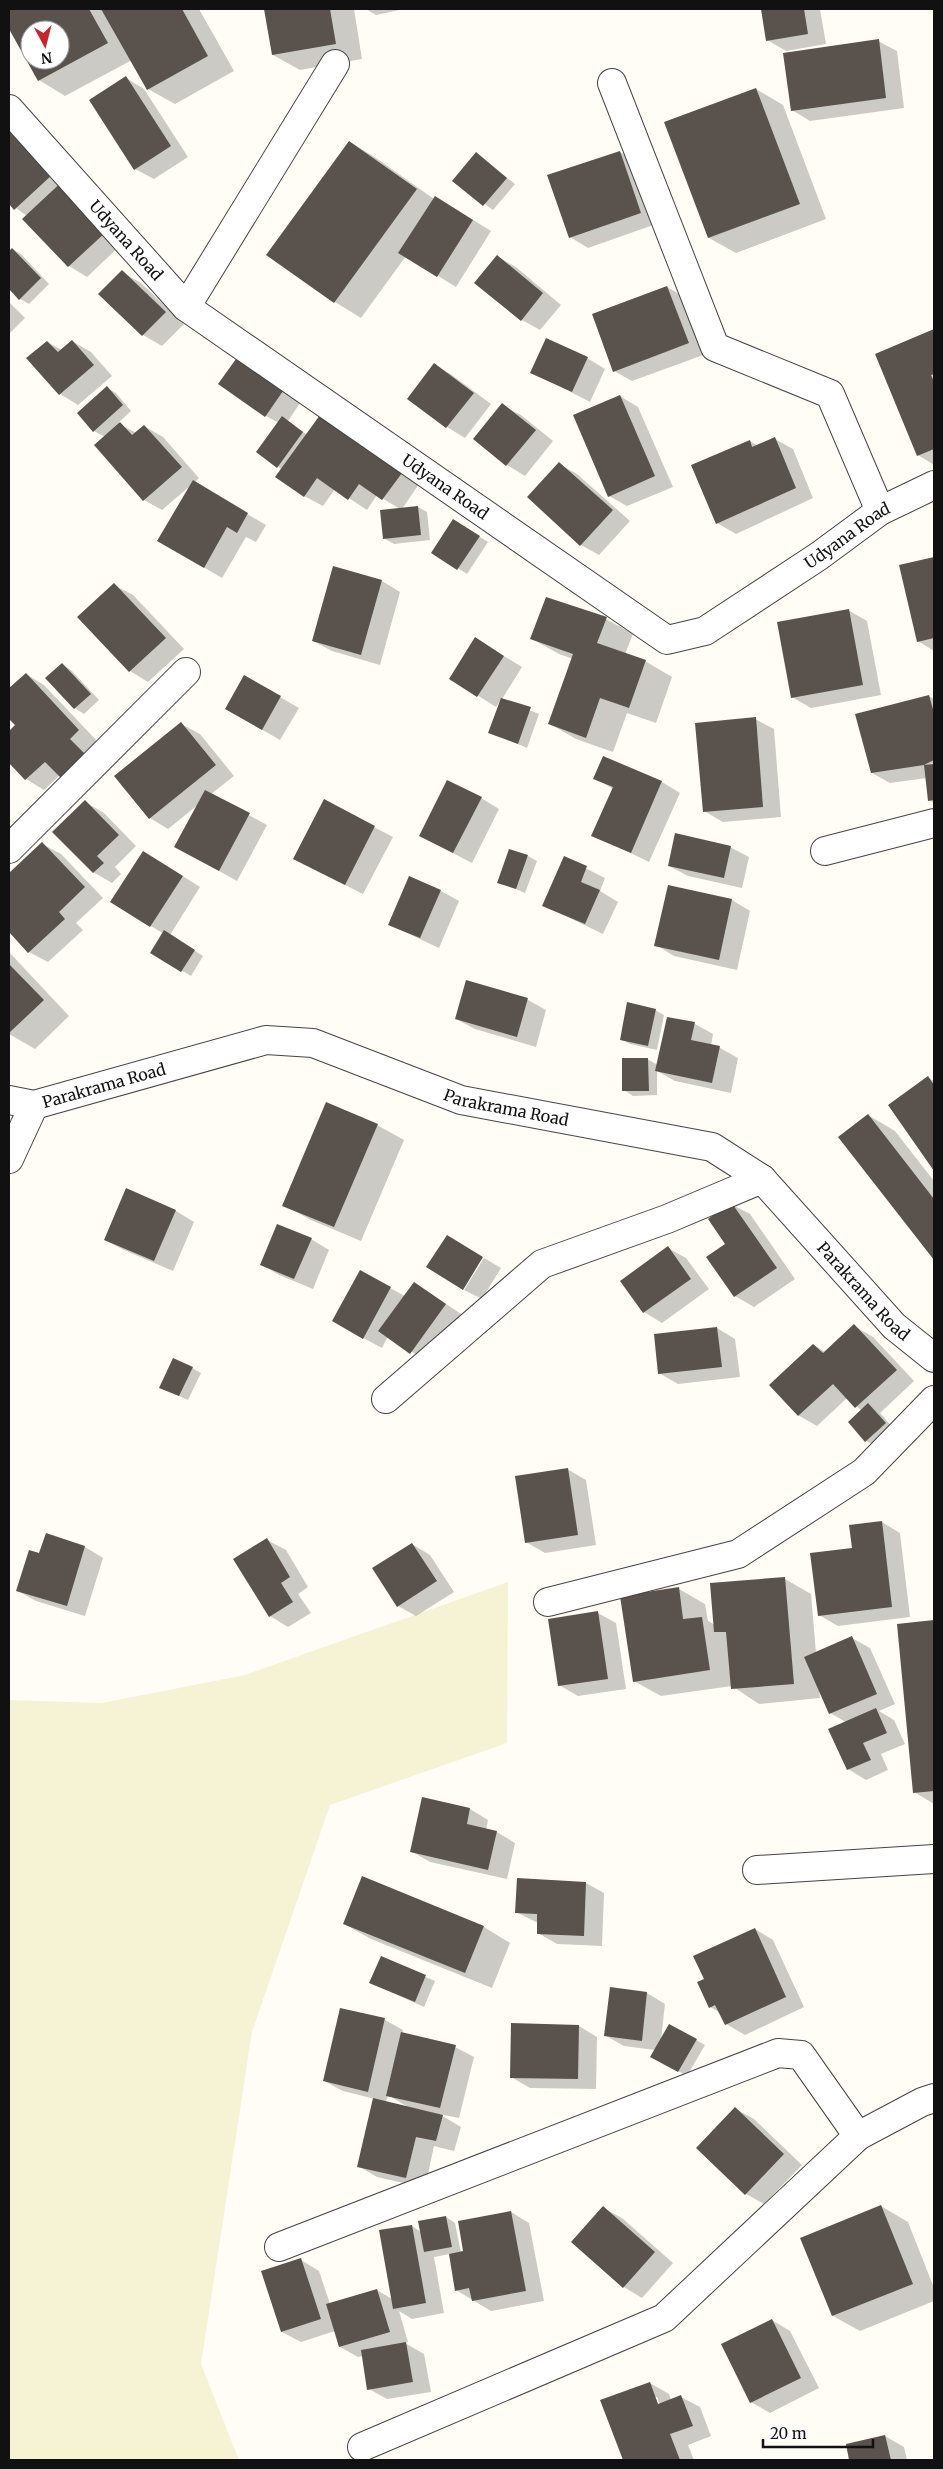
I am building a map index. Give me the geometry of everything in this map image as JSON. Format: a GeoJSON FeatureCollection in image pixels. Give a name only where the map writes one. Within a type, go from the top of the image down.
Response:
{"type":"FeatureCollection","features":[{"type":"Feature","properties":{"kind":"street"},"geometry":{"type":"LineString","coordinates":[[186,308],[336,64]]}},
{"type":"Feature","properties":{"kind":"street"},"geometry":{"type":"LineString","coordinates":[[612,83],[715,347],[830,394],[880,510]]}},
{"type":"Feature","properties":{"kind":"street","name":"Udyana Road"},"geometry":{"type":"LineString","coordinates":[[9,109],[186,308],[667,640],[705,631],[820,556],[880,510],[934,485]]}},
{"type":"Feature","properties":{"kind":"street"},"geometry":{"type":"LineString","coordinates":[[9,848],[186,672]]}},
{"type":"Feature","properties":{"kind":"street"},"geometry":{"type":"LineString","coordinates":[[826,850],[934,823]]}},
{"type":"Feature","properties":{"kind":"street","name":"Parakrama Road"},"geometry":{"type":"LineString","coordinates":[[22,1102],[266,1040],[313,1043],[461,1100],[712,1147],[762,1179],[894,1326],[934,1358]]}},
{"type":"Feature","properties":{"kind":"street"},"geometry":{"type":"LineString","coordinates":[[9,1159],[22,1102]]}},
{"type":"Feature","properties":{"kind":"street"},"geometry":{"type":"LineString","coordinates":[[386,1399],[542,1264],[668,1219],[762,1179]]}},
{"type":"Feature","properties":{"kind":"street"},"geometry":{"type":"LineString","coordinates":[[548,1602],[738,1554],[864,1472],[934,1400]]}},
{"type":"Feature","properties":{"kind":"street"},"geometry":{"type":"LineString","coordinates":[[757,1870],[934,1859]]}},
{"type":"Feature","properties":{"kind":"street"},"geometry":{"type":"LineString","coordinates":[[279,2247],[778,2053],[801,2055],[858,2136]]}},
{"type":"Feature","properties":{"kind":"street"},"geometry":{"type":"LineString","coordinates":[[362,2448],[664,2318],[858,2136],[922,2102],[934,2098]]}},
{"type":"Feature","properties":{"kind":"shaded area"},"geometry":{"type":"Polygon","coordinates":[[[508,1582],[507,1743],[330,1805],[252,2032],[201,2364],[239,2460],[9,2460],[9,1700],[102,1703],[245,1675],[508,1582]]]}},
{"type":"Feature","properties":{"kind":"building"},"geometry":{"type":"Polygon","coordinates":[[[9,9],[89,9],[108,43],[70,64],[70,20],[20,20],[20,49],[9,29],[9,9]]]}},
{"type":"Feature","properties":{"kind":"building"},"geometry":{"type":"Polygon","coordinates":[[[101,9],[182,9],[208,56],[147,90],[101,9]]]}},
{"type":"Feature","properties":{"kind":"building"},"geometry":{"type":"Polygon","coordinates":[[[264,9],[330,9],[336,44],[272,55],[264,9]]]}},
{"type":"Feature","properties":{"kind":"building"},"geometry":{"type":"Polygon","coordinates":[[[761,9],[804,9],[808,34],[766,41],[761,9]]]}},
{"type":"Feature","properties":{"kind":"building"},"geometry":{"type":"Polygon","coordinates":[[[879,39],[886,98],[791,111],[783,53],[879,39]]]}},
{"type":"Feature","properties":{"kind":"building"},"geometry":{"type":"Polygon","coordinates":[[[32,70],[58,70],[38,81],[32,70]]]}},
{"type":"Feature","properties":{"kind":"building"},"geometry":{"type":"Polygon","coordinates":[[[126,76],[171,146],[134,170],[89,100],[126,76]]]}},
{"type":"Feature","properties":{"kind":"building"},"geometry":{"type":"Polygon","coordinates":[[[756,88],[800,204],[708,238],[664,122],[756,88]]]}},
{"type":"Feature","properties":{"kind":"building"},"geometry":{"type":"Polygon","coordinates":[[[9,128],[53,174],[14,210],[9,204],[9,128]]]}},
{"type":"Feature","properties":{"kind":"building"},"geometry":{"type":"Polygon","coordinates":[[[349,141],[417,189],[334,303],[266,255],[349,141]]]}},
{"type":"Feature","properties":{"kind":"building"},"geometry":{"type":"Polygon","coordinates":[[[620,151],[641,213],[569,238],[547,175],[620,151]]]}},
{"type":"Feature","properties":{"kind":"building"},"geometry":{"type":"Polygon","coordinates":[[[476,152],[507,178],[483,206],[452,181],[476,152]]]}},
{"type":"Feature","properties":{"kind":"building"},"geometry":{"type":"Polygon","coordinates":[[[66,178],[106,232],[68,267],[22,219],[66,178]]]}},
{"type":"Feature","properties":{"kind":"building"},"geometry":{"type":"Polygon","coordinates":[[[435,196],[473,220],[437,277],[398,253],[435,196]]]}},
{"type":"Feature","properties":{"kind":"building"},"geometry":{"type":"Polygon","coordinates":[[[12,248],[41,278],[19,300],[9,289],[9,251],[12,248]]]}},
{"type":"Feature","properties":{"kind":"building"},"geometry":{"type":"Polygon","coordinates":[[[497,255],[543,293],[521,321],[474,283],[497,255]]]}},
{"type":"Feature","properties":{"kind":"building"},"geometry":{"type":"Polygon","coordinates":[[[122,270],[166,312],[142,336],[98,294],[122,270]]]}},
{"type":"Feature","properties":{"kind":"building"},"geometry":{"type":"Polygon","coordinates":[[[667,286],[689,343],[613,372],[592,314],[667,286]]]}},
{"type":"Feature","properties":{"kind":"building"},"geometry":{"type":"Polygon","coordinates":[[[934,329],[934,374],[931,375],[934,382],[934,449],[917,456],[875,354],[934,329]]]}},
{"type":"Feature","properties":{"kind":"building"},"geometry":{"type":"Polygon","coordinates":[[[546,338],[588,357],[572,392],[530,373],[546,338]]]}},
{"type":"Feature","properties":{"kind":"building"},"geometry":{"type":"Polygon","coordinates":[[[72,340],[94,365],[59,395],[26,358],[47,341],[58,352],[72,340]]]}},
{"type":"Feature","properties":{"kind":"building"},"geometry":{"type":"Polygon","coordinates":[[[236,359],[283,391],[265,417],[218,384],[236,359]]]}},
{"type":"Feature","properties":{"kind":"building"},"geometry":{"type":"Polygon","coordinates":[[[434,363],[474,393],[446,428],[407,399],[434,363]]]}},
{"type":"Feature","properties":{"kind":"building"},"geometry":{"type":"Polygon","coordinates":[[[107,386],[123,405],[93,432],[77,413],[107,386]]]}},
{"type":"Feature","properties":{"kind":"building"},"geometry":{"type":"Polygon","coordinates":[[[620,395],[655,476],[608,497],[573,415],[620,395]]]}},
{"type":"Feature","properties":{"kind":"building"},"geometry":{"type":"Polygon","coordinates":[[[502,403],[536,430],[506,466],[473,439],[502,403]]]}},
{"type":"Feature","properties":{"kind":"building"},"geometry":{"type":"Polygon","coordinates":[[[320,415],[402,473],[382,500],[359,484],[348,500],[317,478],[304,497],[275,477],[320,415]]]}},
{"type":"Feature","properties":{"kind":"building"},"geometry":{"type":"Polygon","coordinates":[[[282,416],[303,432],[277,468],[256,452],[282,416]]]}},
{"type":"Feature","properties":{"kind":"building"},"geometry":{"type":"Polygon","coordinates":[[[120,422],[132,435],[144,425],[182,467],[143,501],[94,445],[120,422]]]}},
{"type":"Feature","properties":{"kind":"building"},"geometry":{"type":"Polygon","coordinates":[[[775,437],[796,488],[716,524],[691,465],[750,440],[752,447],[775,437]]]}},
{"type":"Feature","properties":{"kind":"building"},"geometry":{"type":"Polygon","coordinates":[[[559,462],[613,510],[580,546],[527,497],[559,462]]]}},
{"type":"Feature","properties":{"kind":"building"},"geometry":{"type":"Polygon","coordinates":[[[193,480],[248,513],[237,533],[227,527],[204,568],[157,541],[193,480]]]}},
{"type":"Feature","properties":{"kind":"building"},"geometry":{"type":"Polygon","coordinates":[[[418,506],[421,535],[383,539],[380,510],[418,506]]]}},
{"type":"Feature","properties":{"kind":"building"},"geometry":{"type":"Polygon","coordinates":[[[453,519],[480,536],[457,570],[431,553],[453,519]]]}},
{"type":"Feature","properties":{"kind":"building"},"geometry":{"type":"Polygon","coordinates":[[[934,557],[934,638],[917,642],[899,565],[934,557]]]}},
{"type":"Feature","properties":{"kind":"building"},"geometry":{"type":"Polygon","coordinates":[[[333,566],[382,580],[361,655],[312,641],[333,566]]]}},
{"type":"Feature","properties":{"kind":"building"},"geometry":{"type":"Polygon","coordinates":[[[114,583],[166,638],[129,672],[77,617],[114,583]]]}},
{"type":"Feature","properties":{"kind":"building"},"geometry":{"type":"Polygon","coordinates":[[[546,597],[607,617],[597,643],[646,660],[629,708],[600,698],[586,738],[548,724],[573,654],[530,639],[546,597]]]}},
{"type":"Feature","properties":{"kind":"building"},"geometry":{"type":"Polygon","coordinates":[[[849,609],[863,685],[791,698],[777,622],[849,609]]]}},
{"type":"Feature","properties":{"kind":"building"},"geometry":{"type":"Polygon","coordinates":[[[475,637],[504,656],[477,697],[449,679],[475,637]]]}},
{"type":"Feature","properties":{"kind":"building"},"geometry":{"type":"Polygon","coordinates":[[[62,663],[91,694],[74,709],[45,678],[62,663]]]}},
{"type":"Feature","properties":{"kind":"building"},"geometry":{"type":"Polygon","coordinates":[[[26,673],[79,730],[70,739],[86,755],[61,778],[45,762],[25,780],[9,763],[9,731],[15,725],[9,719],[9,688],[26,673]]]}},
{"type":"Feature","properties":{"kind":"building"},"geometry":{"type":"Polygon","coordinates":[[[244,675],[281,696],[262,730],[225,709],[244,675]]]}},
{"type":"Feature","properties":{"kind":"building"},"geometry":{"type":"Polygon","coordinates":[[[929,695],[934,713],[934,760],[924,765],[871,773],[855,714],[929,695]]]}},
{"type":"Feature","properties":{"kind":"building"},"geometry":{"type":"Polygon","coordinates":[[[501,698],[531,707],[518,744],[488,733],[501,698]]]}},
{"type":"Feature","properties":{"kind":"building"},"geometry":{"type":"Polygon","coordinates":[[[756,717],[763,807],[703,812],[695,723],[756,717]]]}},
{"type":"Feature","properties":{"kind":"building"},"geometry":{"type":"Polygon","coordinates":[[[181,722],[216,765],[149,819],[114,776],[181,722]]]}},
{"type":"Feature","properties":{"kind":"building"},"geometry":{"type":"Polygon","coordinates":[[[603,756],[662,781],[631,853],[591,836],[613,787],[593,779],[603,756]]]}},
{"type":"Feature","properties":{"kind":"building"},"geometry":{"type":"Polygon","coordinates":[[[934,764],[934,800],[928,801],[924,765],[934,764]]]}},
{"type":"Feature","properties":{"kind":"building"},"geometry":{"type":"Polygon","coordinates":[[[447,780],[482,797],[453,853],[419,836],[447,780]]]}},
{"type":"Feature","properties":{"kind":"building"},"geometry":{"type":"Polygon","coordinates":[[[205,790],[250,813],[219,871],[174,847],[205,790]]]}},
{"type":"Feature","properties":{"kind":"building"},"geometry":{"type":"Polygon","coordinates":[[[324,799],[375,826],[345,885],[293,859],[324,799]]]}},
{"type":"Feature","properties":{"kind":"building"},"geometry":{"type":"Polygon","coordinates":[[[85,800],[119,835],[97,856],[104,863],[93,873],[52,832],[85,800]]]}},
{"type":"Feature","properties":{"kind":"building"},"geometry":{"type":"Polygon","coordinates":[[[675,833],[731,846],[724,878],[668,866],[675,833]]]}},
{"type":"Feature","properties":{"kind":"building"},"geometry":{"type":"Polygon","coordinates":[[[42,842],[85,887],[59,912],[65,919],[28,953],[9,932],[9,873],[42,842]]]}},
{"type":"Feature","properties":{"kind":"building"},"geometry":{"type":"Polygon","coordinates":[[[509,849],[528,855],[516,889],[497,883],[509,849]]]}},
{"type":"Feature","properties":{"kind":"building"},"geometry":{"type":"Polygon","coordinates":[[[143,851],[183,876],[150,927],[110,902],[143,851]]]}},
{"type":"Feature","properties":{"kind":"building"},"geometry":{"type":"Polygon","coordinates":[[[564,856],[587,866],[581,882],[600,890],[585,924],[542,906],[564,856]]]}},
{"type":"Feature","properties":{"kind":"building"},"geometry":{"type":"Polygon","coordinates":[[[409,876],[441,890],[420,938],[388,925],[409,876]]]}},
{"type":"Feature","properties":{"kind":"building"},"geometry":{"type":"Polygon","coordinates":[[[668,885],[732,899],[719,960],[654,946],[668,885]]]}},
{"type":"Feature","properties":{"kind":"building"},"geometry":{"type":"Polygon","coordinates":[[[164,930],[195,950],[181,972],[150,953],[164,930]]]}},
{"type":"Feature","properties":{"kind":"building"},"geometry":{"type":"Polygon","coordinates":[[[9,964],[44,1000],[9,1033],[9,964]]]}},
{"type":"Feature","properties":{"kind":"building"},"geometry":{"type":"Polygon","coordinates":[[[466,980],[528,998],[517,1037],[455,1019],[466,980]]]}},
{"type":"Feature","properties":{"kind":"building"},"geometry":{"type":"Polygon","coordinates":[[[627,1002],[656,1009],[648,1046],[620,1040],[627,1002]]]}},
{"type":"Feature","properties":{"kind":"building"},"geometry":{"type":"Polygon","coordinates":[[[667,1017],[695,1022],[691,1040],[720,1046],[712,1083],[655,1071],[667,1017]]]}},
{"type":"Feature","properties":{"kind":"building"},"geometry":{"type":"Polygon","coordinates":[[[622,1058],[648,1058],[649,1091],[622,1091],[622,1058]]]}},
{"type":"Feature","properties":{"kind":"building"},"geometry":{"type":"Polygon","coordinates":[[[928,1076],[934,1085],[934,1171],[888,1105],[928,1076]]]}},
{"type":"Feature","properties":{"kind":"building"},"geometry":{"type":"Polygon","coordinates":[[[326,1102],[378,1124],[334,1227],[282,1206],[326,1102]]]}},
{"type":"Feature","properties":{"kind":"building"},"geometry":{"type":"Polygon","coordinates":[[[868,1114],[934,1199],[934,1260],[838,1137],[868,1114]]]}},
{"type":"Feature","properties":{"kind":"building"},"geometry":{"type":"Polygon","coordinates":[[[126,1188],[176,1210],[154,1261],[104,1240],[126,1188]]]}},
{"type":"Feature","properties":{"kind":"building"},"geometry":{"type":"Polygon","coordinates":[[[731,1202],[777,1268],[734,1297],[706,1257],[725,1244],[708,1219],[731,1202]]]}},
{"type":"Feature","properties":{"kind":"building"},"geometry":{"type":"Polygon","coordinates":[[[277,1224],[312,1238],[294,1279],[260,1265],[277,1224]]]}},
{"type":"Feature","properties":{"kind":"building"},"geometry":{"type":"Polygon","coordinates":[[[447,1235],[483,1257],[463,1290],[426,1267],[447,1235]]]}},
{"type":"Feature","properties":{"kind":"building"},"geometry":{"type":"Polygon","coordinates":[[[668,1246],[691,1279],[643,1313],[620,1281],[668,1246]]]}},
{"type":"Feature","properties":{"kind":"building"},"geometry":{"type":"Polygon","coordinates":[[[360,1270],[391,1287],[363,1339],[332,1321],[360,1270]]]}},
{"type":"Feature","properties":{"kind":"building"},"geometry":{"type":"Polygon","coordinates":[[[414,1282],[446,1304],[410,1354],[378,1331],[414,1282]]]}},
{"type":"Feature","properties":{"kind":"building"},"geometry":{"type":"Polygon","coordinates":[[[854,1324],[897,1370],[855,1408],[833,1384],[798,1416],[769,1385],[813,1344],[823,1353],[854,1324]]]}},
{"type":"Feature","properties":{"kind":"building"},"geometry":{"type":"Polygon","coordinates":[[[717,1327],[722,1367],[658,1374],[654,1334],[717,1327]]]}},
{"type":"Feature","properties":{"kind":"building"},"geometry":{"type":"Polygon","coordinates":[[[173,1358],[193,1367],[179,1396],[159,1388],[173,1358]]]}},
{"type":"Feature","properties":{"kind":"building"},"geometry":{"type":"Polygon","coordinates":[[[868,1403],[886,1423],[865,1442],[848,1422],[868,1403]]]}},
{"type":"Feature","properties":{"kind":"building"},"geometry":{"type":"Polygon","coordinates":[[[568,1468],[578,1535],[525,1543],[515,1476],[568,1468]]]}},
{"type":"Feature","properties":{"kind":"building"},"geometry":{"type":"Polygon","coordinates":[[[882,1521],[892,1607],[818,1616],[810,1553],[852,1548],[849,1525],[882,1521]]]}},
{"type":"Feature","properties":{"kind":"building"},"geometry":{"type":"Polygon","coordinates":[[[46,1533],[85,1546],[67,1606],[16,1591],[29,1550],[39,1553],[46,1533]]]}},
{"type":"Feature","properties":{"kind":"building"},"geometry":{"type":"Polygon","coordinates":[[[267,1538],[290,1577],[281,1583],[293,1602],[269,1617],[233,1559],[267,1538]]]}},
{"type":"Feature","properties":{"kind":"building"},"geometry":{"type":"Polygon","coordinates":[[[412,1543],[437,1581],[397,1607],[372,1568],[412,1543]]]}},
{"type":"Feature","properties":{"kind":"building"},"geometry":{"type":"Polygon","coordinates":[[[785,1577],[794,1684],[731,1689],[726,1632],[714,1632],[710,1583],[785,1577]]]}},
{"type":"Feature","properties":{"kind":"building"},"geometry":{"type":"Polygon","coordinates":[[[679,1587],[683,1619],[702,1617],[710,1670],[633,1682],[620,1596],[679,1587]]]}},
{"type":"Feature","properties":{"kind":"building"},"geometry":{"type":"Polygon","coordinates":[[[598,1611],[608,1679],[558,1686],[548,1619],[598,1611]]]}},
{"type":"Feature","properties":{"kind":"building"},"geometry":{"type":"Polygon","coordinates":[[[934,1620],[934,1791],[913,1793],[897,1624],[934,1620]]]}},
{"type":"Feature","properties":{"kind":"building"},"geometry":{"type":"Polygon","coordinates":[[[852,1636],[877,1694],[829,1714],[804,1657],[852,1636]]]}},
{"type":"Feature","properties":{"kind":"building"},"geometry":{"type":"Polygon","coordinates":[[[876,1708],[887,1733],[863,1743],[871,1760],[847,1770],[828,1729],[876,1708]]]}},
{"type":"Feature","properties":{"kind":"building"},"geometry":{"type":"Polygon","coordinates":[[[422,1797],[470,1808],[467,1824],[497,1831],[488,1870],[410,1852],[422,1797]]]}},
{"type":"Feature","properties":{"kind":"building"},"geometry":{"type":"Polygon","coordinates":[[[362,1876],[484,1926],[465,1973],[343,1924],[362,1876]]]}},
{"type":"Feature","properties":{"kind":"building"},"geometry":{"type":"Polygon","coordinates":[[[517,1878],[586,1882],[584,1936],[537,1934],[537,1914],[515,1913],[517,1878]]]}},
{"type":"Feature","properties":{"kind":"building"},"geometry":{"type":"Polygon","coordinates":[[[755,1928],[786,1997],[725,2025],[715,2005],[709,2008],[697,1982],[704,1979],[693,1956],[755,1928]]]}},
{"type":"Feature","properties":{"kind":"building"},"geometry":{"type":"Polygon","coordinates":[[[381,1956],[426,1975],[415,2002],[369,1983],[381,1956]]]}},
{"type":"Feature","properties":{"kind":"building"},"geometry":{"type":"Polygon","coordinates":[[[610,1987],[647,1992],[642,2041],[604,2036],[610,1987]]]}},
{"type":"Feature","properties":{"kind":"building"},"geometry":{"type":"Polygon","coordinates":[[[340,2008],[385,2018],[368,2092],[323,2081],[340,2008]]]}},
{"type":"Feature","properties":{"kind":"building"},"geometry":{"type":"Polygon","coordinates":[[[511,2023],[579,2025],[578,2079],[510,2078],[511,2023]]]}},
{"type":"Feature","properties":{"kind":"building"},"geometry":{"type":"Polygon","coordinates":[[[669,2024],[697,2039],[678,2072],[650,2057],[669,2024]]]}},
{"type":"Feature","properties":{"kind":"building"},"geometry":{"type":"Polygon","coordinates":[[[401,2032],[456,2045],[440,2108],[386,2096],[401,2032]]]}},
{"type":"Feature","properties":{"kind":"building"},"geometry":{"type":"Polygon","coordinates":[[[373,2098],[443,2115],[436,2141],[416,2137],[406,2178],[357,2167],[373,2098]]]}},
{"type":"Feature","properties":{"kind":"building"},"geometry":{"type":"Polygon","coordinates":[[[735,2107],[784,2154],[745,2195],[696,2148],[735,2107]]]}},
{"type":"Feature","properties":{"kind":"building"},"geometry":{"type":"Polygon","coordinates":[[[881,2205],[913,2284],[832,2316],[800,2238],[881,2205]]]}},
{"type":"Feature","properties":{"kind":"building"},"geometry":{"type":"Polygon","coordinates":[[[603,2206],[655,2252],[623,2288],[571,2242],[603,2206]]]}},
{"type":"Feature","properties":{"kind":"building"},"geometry":{"type":"Polygon","coordinates":[[[511,2211],[526,2291],[472,2301],[469,2288],[455,2291],[449,2254],[463,2251],[458,2221],[511,2211]]]}},
{"type":"Feature","properties":{"kind":"building"},"geometry":{"type":"Polygon","coordinates":[[[446,2216],[452,2247],[424,2252],[418,2221],[446,2216]]]}},
{"type":"Feature","properties":{"kind":"building"},"geometry":{"type":"Polygon","coordinates":[[[412,2225],[426,2303],[393,2309],[379,2230],[412,2225]]]}},
{"type":"Feature","properties":{"kind":"building"},"geometry":{"type":"Polygon","coordinates":[[[301,2258],[321,2319],[281,2332],[261,2271],[301,2258]]]}},
{"type":"Feature","properties":{"kind":"building"},"geometry":{"type":"Polygon","coordinates":[[[377,2289],[390,2332],[339,2347],[326,2304],[377,2289]]]}},
{"type":"Feature","properties":{"kind":"building"},"geometry":{"type":"Polygon","coordinates":[[[772,2319],[801,2378],[750,2403],[721,2344],[772,2319]]]}},
{"type":"Feature","properties":{"kind":"building"},"geometry":{"type":"Polygon","coordinates":[[[406,2342],[413,2382],[367,2390],[361,2350],[406,2342]]]}},
{"type":"Feature","properties":{"kind":"building"},"geometry":{"type":"Polygon","coordinates":[[[650,2382],[658,2404],[681,2395],[693,2426],[670,2434],[680,2460],[623,2460],[600,2400],[650,2382]]]}},
{"type":"Feature","properties":{"kind":"building"},"geometry":{"type":"Polygon","coordinates":[[[885,2435],[891,2460],[849,2460],[846,2444],[885,2435]]]}}]}
